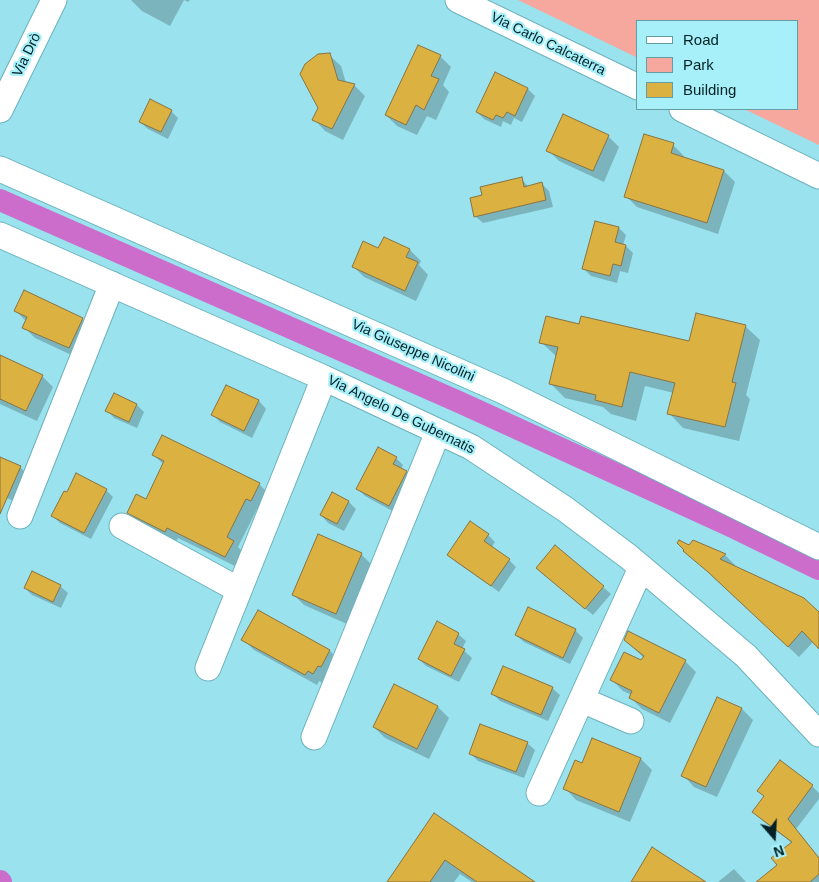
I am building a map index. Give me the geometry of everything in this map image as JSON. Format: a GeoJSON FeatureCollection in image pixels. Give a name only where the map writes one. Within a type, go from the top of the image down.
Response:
{"type":"FeatureCollection","features":[{"type":"Feature","properties":{"kind":"street","name":"Via Drò"},"geometry":{"type":"LineString","coordinates":[[0,110],[54,0]]}},
{"type":"Feature","properties":{"kind":"street","name":"Via Carlo Calcaterra"},"geometry":{"type":"LineString","coordinates":[[458,0],[636,86]]}},
{"type":"Feature","properties":{"kind":"street"},"geometry":{"type":"LineString","coordinates":[[684,110],[819,176]]}},
{"type":"Feature","properties":{"kind":"street","name":"Via Giuseppe Nicolini"},"geometry":{"type":"LineString","coordinates":[[0,169],[503,391],[819,547]]}},
{"type":"Feature","properties":{"kind":"street","name":"Via Angelo De Gubernatis"},"geometry":{"type":"LineString","coordinates":[[0,235],[324,378],[471,447],[565,509],[641,568],[746,656],[819,734]]}},
{"type":"Feature","properties":{"kind":"street"},"geometry":{"type":"LineString","coordinates":[[20,516],[112,284]]}},
{"type":"Feature","properties":{"kind":"street"},"geometry":{"type":"LineString","coordinates":[[208,668],[324,378]]}},
{"type":"Feature","properties":{"kind":"street"},"geometry":{"type":"LineString","coordinates":[[314,737],[438,432]]}},
{"type":"Feature","properties":{"kind":"street"},"geometry":{"type":"LineString","coordinates":[[122,526],[239,590]]}},
{"type":"Feature","properties":{"kind":"street"},"geometry":{"type":"LineString","coordinates":[[539,793],[641,568]]}},
{"type":"Feature","properties":{"kind":"street"},"geometry":{"type":"LineString","coordinates":[[582,700],[631,721]]}},
{"type":"Feature","properties":{"kind":"green space"},"geometry":{"type":"Polygon","coordinates":[[[518,0],[819,0],[819,145],[746,110],[799,110],[799,20],[636,20],[636,57],[518,0]]]}},
{"type":"Feature","properties":{"kind":"building"},"geometry":{"type":"Polygon","coordinates":[[[418,45],[441,55],[431,76],[439,79],[424,110],[416,105],[406,125],[385,115],[418,45]]]}},
{"type":"Feature","properties":{"kind":"building"},"geometry":{"type":"Polygon","coordinates":[[[330,53],[338,80],[355,84],[332,129],[312,120],[318,108],[300,74],[305,64],[318,54],[330,53]]]}},
{"type":"Feature","properties":{"kind":"building"},"geometry":{"type":"Polygon","coordinates":[[[495,72],[528,88],[515,116],[507,112],[503,118],[496,115],[493,120],[476,112],[495,72]]]}},
{"type":"Feature","properties":{"kind":"building"},"geometry":{"type":"Polygon","coordinates":[[[150,99],[172,110],[161,132],[139,122],[150,99]]]}},
{"type":"Feature","properties":{"kind":"building"},"geometry":{"type":"Polygon","coordinates":[[[563,114],[609,135],[593,171],[546,151],[563,114]]]}},
{"type":"Feature","properties":{"kind":"building"},"geometry":{"type":"Polygon","coordinates":[[[644,134],[674,143],[671,153],[724,170],[707,223],[624,197],[644,134]]]}},
{"type":"Feature","properties":{"kind":"building"},"geometry":{"type":"Polygon","coordinates":[[[522,177],[524,187],[542,182],[546,200],[474,217],[470,198],[482,195],[480,187],[522,177]]]}},
{"type":"Feature","properties":{"kind":"building"},"geometry":{"type":"Polygon","coordinates":[[[595,221],[619,227],[615,242],[626,245],[621,266],[613,264],[610,276],[582,269],[595,221]]]}},
{"type":"Feature","properties":{"kind":"building"},"geometry":{"type":"Polygon","coordinates":[[[384,237],[410,249],[406,257],[418,262],[405,291],[352,267],[363,241],[378,248],[384,237]]]}},
{"type":"Feature","properties":{"kind":"building"},"geometry":{"type":"Polygon","coordinates":[[[24,290],[83,318],[69,348],[22,328],[27,317],[14,311],[24,290]]]}},
{"type":"Feature","properties":{"kind":"building"},"geometry":{"type":"Polygon","coordinates":[[[696,313],[746,325],[732,382],[736,383],[725,427],[667,414],[675,383],[630,372],[622,407],[595,400],[596,395],[549,384],[558,347],[539,343],[546,316],[579,324],[581,316],[689,341],[696,313]]]}},
{"type":"Feature","properties":{"kind":"building"},"geometry":{"type":"Polygon","coordinates":[[[0,355],[43,375],[26,411],[0,399],[0,355]]]}},
{"type":"Feature","properties":{"kind":"building"},"geometry":{"type":"Polygon","coordinates":[[[226,385],[259,400],[244,431],[211,415],[226,385]]]}},
{"type":"Feature","properties":{"kind":"building"},"geometry":{"type":"Polygon","coordinates":[[[114,393],[137,404],[129,422],[105,411],[114,393]]]}},
{"type":"Feature","properties":{"kind":"building"},"geometry":{"type":"Polygon","coordinates":[[[162,435],[260,483],[251,501],[246,499],[227,537],[234,541],[225,557],[167,528],[165,532],[127,513],[136,494],[146,499],[164,461],[152,455],[162,435]]]}},
{"type":"Feature","properties":{"kind":"building"},"geometry":{"type":"Polygon","coordinates":[[[378,447],[397,457],[393,464],[407,471],[389,506],[356,489],[378,447]]]}},
{"type":"Feature","properties":{"kind":"building"},"geometry":{"type":"Polygon","coordinates":[[[0,457],[21,466],[0,514],[0,457]]]}},
{"type":"Feature","properties":{"kind":"building"},"geometry":{"type":"Polygon","coordinates":[[[76,473],[107,489],[84,533],[51,516],[64,491],[67,492],[76,473]]]}},
{"type":"Feature","properties":{"kind":"building"},"geometry":{"type":"Polygon","coordinates":[[[332,492],[349,501],[337,524],[320,515],[332,492]]]}},
{"type":"Feature","properties":{"kind":"building"},"geometry":{"type":"Polygon","coordinates":[[[470,521],[489,534],[484,541],[510,559],[491,586],[447,555],[470,521]]]}},
{"type":"Feature","properties":{"kind":"building"},"geometry":{"type":"Polygon","coordinates":[[[318,534],[362,553],[336,614],[292,595],[318,534]]]}},
{"type":"Feature","properties":{"kind":"building"},"geometry":{"type":"Polygon","coordinates":[[[679,540],[689,545],[693,540],[726,554],[720,559],[804,598],[819,612],[819,649],[802,631],[788,647],[683,551],[677,543],[679,540]]]}},
{"type":"Feature","properties":{"kind":"building"},"geometry":{"type":"Polygon","coordinates":[[[555,545],[604,586],[585,609],[536,568],[555,545]]]}},
{"type":"Feature","properties":{"kind":"building"},"geometry":{"type":"Polygon","coordinates":[[[32,571],[61,585],[53,602],[24,588],[32,571]]]}},
{"type":"Feature","properties":{"kind":"building"},"geometry":{"type":"Polygon","coordinates":[[[528,607],[576,629],[563,658],[515,635],[528,607]]]}},
{"type":"Feature","properties":{"kind":"building"},"geometry":{"type":"Polygon","coordinates":[[[258,610],[330,650],[321,667],[318,666],[313,674],[308,671],[305,675],[241,640],[258,610]]]}},
{"type":"Feature","properties":{"kind":"building"},"geometry":{"type":"Polygon","coordinates":[[[437,621],[459,633],[454,644],[465,649],[451,676],[418,659],[437,621]]]}},
{"type":"Feature","properties":{"kind":"building"},"geometry":{"type":"Polygon","coordinates":[[[628,631],[686,660],[659,713],[629,698],[632,691],[610,680],[624,652],[641,660],[644,656],[624,640],[628,631]]]}},
{"type":"Feature","properties":{"kind":"building"},"geometry":{"type":"Polygon","coordinates":[[[503,666],[553,687],[541,715],[491,694],[503,666]]]}},
{"type":"Feature","properties":{"kind":"building"},"geometry":{"type":"Polygon","coordinates":[[[394,684],[438,706],[417,749],[373,727],[394,684]]]}},
{"type":"Feature","properties":{"kind":"building"},"geometry":{"type":"Polygon","coordinates":[[[717,697],[742,708],[706,787],[681,776],[717,697]]]}},
{"type":"Feature","properties":{"kind":"building"},"geometry":{"type":"Polygon","coordinates":[[[480,724],[528,742],[516,772],[469,754],[480,724]]]}},
{"type":"Feature","properties":{"kind":"building"},"geometry":{"type":"Polygon","coordinates":[[[592,738],[641,758],[619,812],[563,789],[575,760],[582,763],[592,738]]]}},
{"type":"Feature","properties":{"kind":"building"},"geometry":{"type":"Polygon","coordinates":[[[780,760],[813,785],[788,819],[819,858],[819,874],[810,882],[756,882],[777,865],[771,858],[792,842],[752,812],[764,796],[757,791],[780,760]]]}},
{"type":"Feature","properties":{"kind":"building"},"geometry":{"type":"Polygon","coordinates":[[[434,813],[535,882],[477,882],[445,860],[430,882],[387,882],[434,813]]]}},
{"type":"Feature","properties":{"kind":"building"},"geometry":{"type":"Polygon","coordinates":[[[652,847],[706,882],[631,882],[652,847]]]}},
{"type":"Feature","properties":{"kind":"waterway"},"geometry":{"type":"LineString","coordinates":[[0,200],[459,402],[735,528],[819,569]]}}]}
